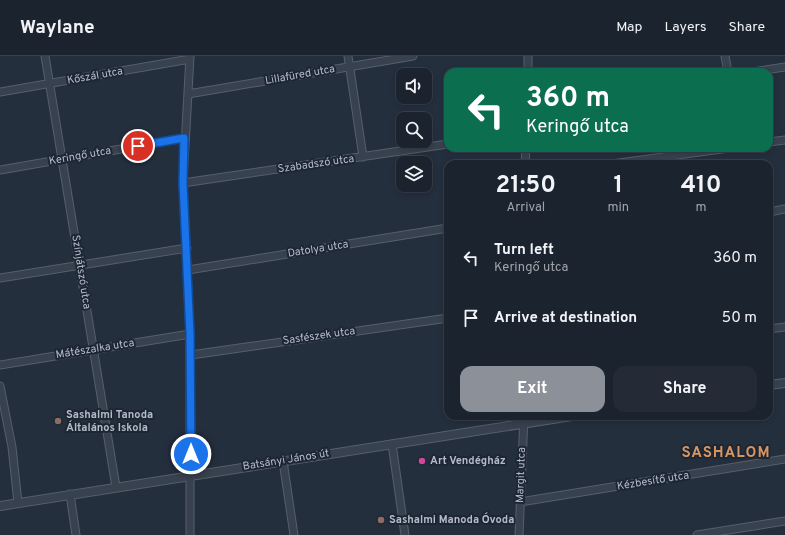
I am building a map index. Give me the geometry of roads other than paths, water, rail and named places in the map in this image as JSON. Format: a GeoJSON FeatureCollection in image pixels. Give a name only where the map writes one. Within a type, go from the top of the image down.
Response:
{"type":"FeatureCollection","features":[{"type":"Feature","properties":{"kind":"street","name":"Színjátszó utca"},"geometry":{"type":"LineString","coordinates":[[45,56],[116,487]]}},
{"type":"Feature","properties":{"kind":"street"},"geometry":{"type":"LineString","coordinates":[[348,56],[363,158]]}},
{"type":"Feature","properties":{"kind":"street","name":"Lillafüred utca"},"geometry":{"type":"LineString","coordinates":[[188,94],[413,56]]}},
{"type":"Feature","properties":{"kind":"street"},"geometry":{"type":"LineString","coordinates":[[528,56],[528,68]]}},
{"type":"Feature","properties":{"kind":"street"},"geometry":{"type":"LineString","coordinates":[[725,56],[727,68]]}},
{"type":"Feature","properties":{"kind":"street","name":"Kőszál utca"},"geometry":{"type":"LineString","coordinates":[[0,92],[190,57]]}},
{"type":"Feature","properties":{"kind":"street"},"geometry":{"type":"LineString","coordinates":[[190,57],[184,138],[183,183],[190,334],[190,535]]}},
{"type":"Feature","properties":{"kind":"street"},"geometry":{"type":"LineString","coordinates":[[773,69],[785,67]]}},
{"type":"Feature","properties":{"kind":"street","name":"Keringő utca"},"geometry":{"type":"LineString","coordinates":[[0,170],[184,138]]}},
{"type":"Feature","properties":{"kind":"street"},"geometry":{"type":"LineString","coordinates":[[773,142],[785,140]]}},
{"type":"Feature","properties":{"kind":"street","name":"Szabadszó utca"},"geometry":{"type":"LineString","coordinates":[[183,183],[363,158],[444,145]]}},
{"type":"Feature","properties":{"kind":"street"},"geometry":{"type":"LineString","coordinates":[[641,160],[700,152]]}},
{"type":"Feature","properties":{"kind":"street"},"geometry":{"type":"LineString","coordinates":[[773,211],[785,209]]}},
{"type":"Feature","properties":{"kind":"street","name":"Datolya utca"},"geometry":{"type":"LineString","coordinates":[[188,270],[444,229]]}},
{"type":"Feature","properties":{"kind":"street"},"geometry":{"type":"LineString","coordinates":[[0,278],[186,248]]}},
{"type":"Feature","properties":{"kind":"street","name":"Sasfészek utca"},"geometry":{"type":"LineString","coordinates":[[190,355],[444,319]]}},
{"type":"Feature","properties":{"kind":"street"},"geometry":{"type":"LineString","coordinates":[[773,328],[785,327]]}},
{"type":"Feature","properties":{"kind":"street","name":"Mátészalka utca"},"geometry":{"type":"LineString","coordinates":[[0,365],[190,334]]}},
{"type":"Feature","properties":{"kind":"street"},"geometry":{"type":"LineString","coordinates":[[773,384],[785,382]]}},
{"type":"Feature","properties":{"kind":"street"},"geometry":{"type":"LineString","coordinates":[[0,386],[12,447],[18,503]]}},
{"type":"Feature","properties":{"kind":"street","name":"Batsányi János út"},"geometry":{"type":"LineString","coordinates":[[0,506],[392,444],[524,420]]}},
{"type":"Feature","properties":{"kind":"street","name":"Margit utca"},"geometry":{"type":"LineString","coordinates":[[519,535],[524,420]]}},
{"type":"Feature","properties":{"kind":"street"},"geometry":{"type":"LineString","coordinates":[[392,444],[405,535]]}},
{"type":"Feature","properties":{"kind":"street","name":"Kézbesítő utca"},"geometry":{"type":"LineString","coordinates":[[520,502],[785,459]]}},
{"type":"Feature","properties":{"kind":"street"},"geometry":{"type":"LineString","coordinates":[[283,461],[294,535]]}},
{"type":"Feature","properties":{"kind":"street"},"geometry":{"type":"LineString","coordinates":[[70,494],[76,535]]}},
{"type":"Feature","properties":{"kind":"street"},"geometry":{"type":"LineString","coordinates":[[697,535],[785,521]]}},
{"type":"Feature","properties":{"kind":"place","name":"Sashalmi Tanoda Általános Iskola"},"geometry":{"type":"Point","coordinates":[58,421]}},
{"type":"Feature","properties":{"kind":"place","name":"Art Vendégház"},"geometry":{"type":"Point","coordinates":[422,461]}},
{"type":"Feature","properties":{"kind":"place","name":"Sashalmi Manoda Óvoda"},"geometry":{"type":"Point","coordinates":[381,520]}},
{"type":"Feature","properties":{"kind":"district","name":"SASHALOM"},"geometry":{"type":"Point","coordinates":[726,453]}}]}
